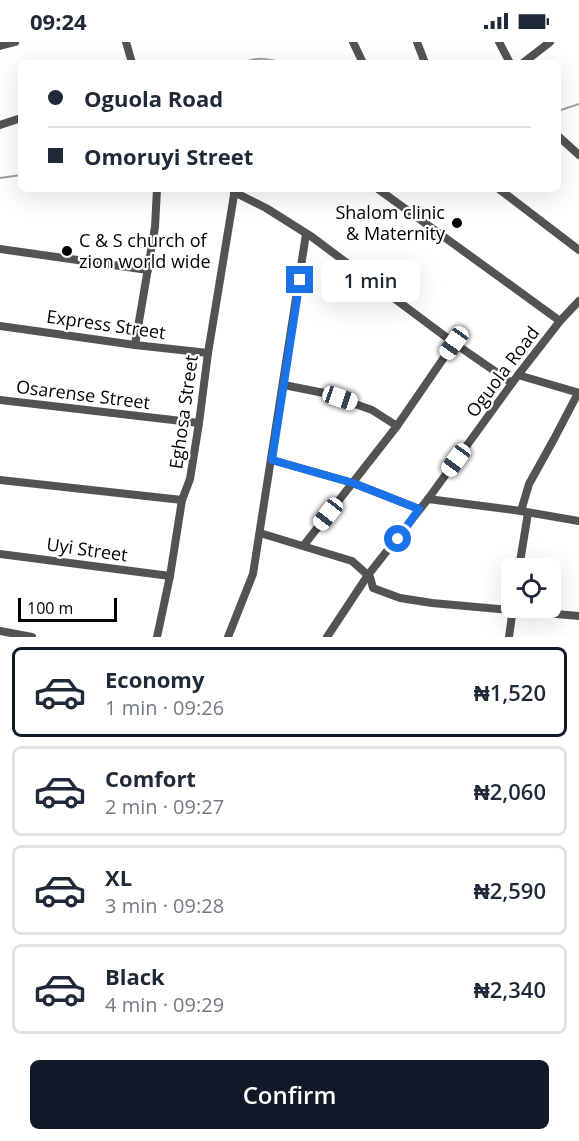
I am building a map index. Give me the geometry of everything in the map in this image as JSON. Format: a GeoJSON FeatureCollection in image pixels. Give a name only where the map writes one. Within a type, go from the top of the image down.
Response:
{"type":"FeatureCollection","features":[{"type":"Feature","properties":{"kind":"street"},"geometry":{"type":"LineString","coordinates":[[0,46],[15,42]]}},
{"type":"Feature","properties":{"kind":"street"},"geometry":{"type":"LineString","coordinates":[[126,42],[131,60]]}},
{"type":"Feature","properties":{"kind":"street"},"geometry":{"type":"LineString","coordinates":[[353,42],[362,60]]}},
{"type":"Feature","properties":{"kind":"street"},"geometry":{"type":"LineString","coordinates":[[417,42],[423,60]]}},
{"type":"Feature","properties":{"kind":"street"},"geometry":{"type":"LineString","coordinates":[[500,42],[509,60]]}},
{"type":"Feature","properties":{"kind":"street"},"geometry":{"type":"LineString","coordinates":[[527,60],[550,42]]}},
{"type":"Feature","properties":{"kind":"street"},"geometry":{"type":"LineString","coordinates":[[0,125],[18,119]]}},
{"type":"Feature","properties":{"kind":"street"},"geometry":{"type":"LineString","coordinates":[[561,139],[579,155]]}},
{"type":"Feature","properties":{"kind":"street"},"geometry":{"type":"LineString","coordinates":[[135,345],[155,227],[157,192]]}},
{"type":"Feature","properties":{"kind":"street","name":"Eghosa Street"},"geometry":{"type":"LineString","coordinates":[[157,637],[182,501],[190,479],[234,192]]}},
{"type":"Feature","properties":{"kind":"street"},"geometry":{"type":"LineString","coordinates":[[238,192],[266,207],[306,234],[512,383]]}},
{"type":"Feature","properties":{"kind":"street"},"geometry":{"type":"LineString","coordinates":[[382,192],[560,321]]}},
{"type":"Feature","properties":{"kind":"street"},"geometry":{"type":"LineString","coordinates":[[503,192],[579,250]]}},
{"type":"Feature","properties":{"kind":"street"},"geometry":{"type":"LineString","coordinates":[[228,637],[253,574],[306,234]]}},
{"type":"Feature","properties":{"kind":"street"},"geometry":{"type":"LineString","coordinates":[[0,249],[148,270]]}},
{"type":"Feature","properties":{"kind":"street","name":"Oguola Road"},"geometry":{"type":"LineString","coordinates":[[327,637],[368,575],[428,499],[518,375],[560,321],[578,304]]}},
{"type":"Feature","properties":{"kind":"street","name":"Express Street"},"geometry":{"type":"LineString","coordinates":[[0,326],[208,353]]}},
{"type":"Feature","properties":{"kind":"street"},"geometry":{"type":"LineString","coordinates":[[304,545],[397,426],[454,343]]}},
{"type":"Feature","properties":{"kind":"street"},"geometry":{"type":"LineString","coordinates":[[518,375],[578,393],[529,484],[520,558]]}},
{"type":"Feature","properties":{"kind":"street"},"geometry":{"type":"LineString","coordinates":[[284,385],[324,393],[372,410],[397,426]]}},
{"type":"Feature","properties":{"kind":"street","name":"Osarense Street"},"geometry":{"type":"LineString","coordinates":[[0,400],[199,423]]}},
{"type":"Feature","properties":{"kind":"street"},"geometry":{"type":"LineString","coordinates":[[272,460],[353,483],[419,509]]}},
{"type":"Feature","properties":{"kind":"street"},"geometry":{"type":"LineString","coordinates":[[0,480],[182,501]]}},
{"type":"Feature","properties":{"kind":"street"},"geometry":{"type":"LineString","coordinates":[[428,499],[579,520]]}},
{"type":"Feature","properties":{"kind":"street"},"geometry":{"type":"LineString","coordinates":[[260,533],[352,561],[368,575],[373,588],[400,598],[501,608]]}},
{"type":"Feature","properties":{"kind":"street","name":"Uyi Street"},"geometry":{"type":"LineString","coordinates":[[0,554],[170,576]]}},
{"type":"Feature","properties":{"kind":"street"},"geometry":{"type":"LineString","coordinates":[[561,614],[579,616]]}},
{"type":"Feature","properties":{"kind":"street"},"geometry":{"type":"LineString","coordinates":[[508,637],[511,618]]}},
{"type":"Feature","properties":{"kind":"street"},"geometry":{"type":"LineString","coordinates":[[0,632],[32,637]]}},
{"type":"Feature","properties":{"kind":"waterway"},"geometry":{"type":"LineString","coordinates":[[253,60],[272,60]]}},
{"type":"Feature","properties":{"kind":"waterway"},"geometry":{"type":"LineString","coordinates":[[561,110],[579,104]]}},
{"type":"Feature","properties":{"kind":"waterway"},"geometry":{"type":"LineString","coordinates":[[0,178],[18,175]]}},
{"type":"Feature","properties":{"kind":"place","name":"Shalom clinic & Maternity"},"geometry":{"type":"Point","coordinates":[457,223]}},
{"type":"Feature","properties":{"kind":"place","name":"C & S church of zion world wide"},"geometry":{"type":"Point","coordinates":[67,251]}},
{"type":"Feature","properties":{"kind":"route"},"geometry":{"type":"LineString","coordinates":[[300,280],[272,460],[353,483],[419,509],[398,539]]}}]}
